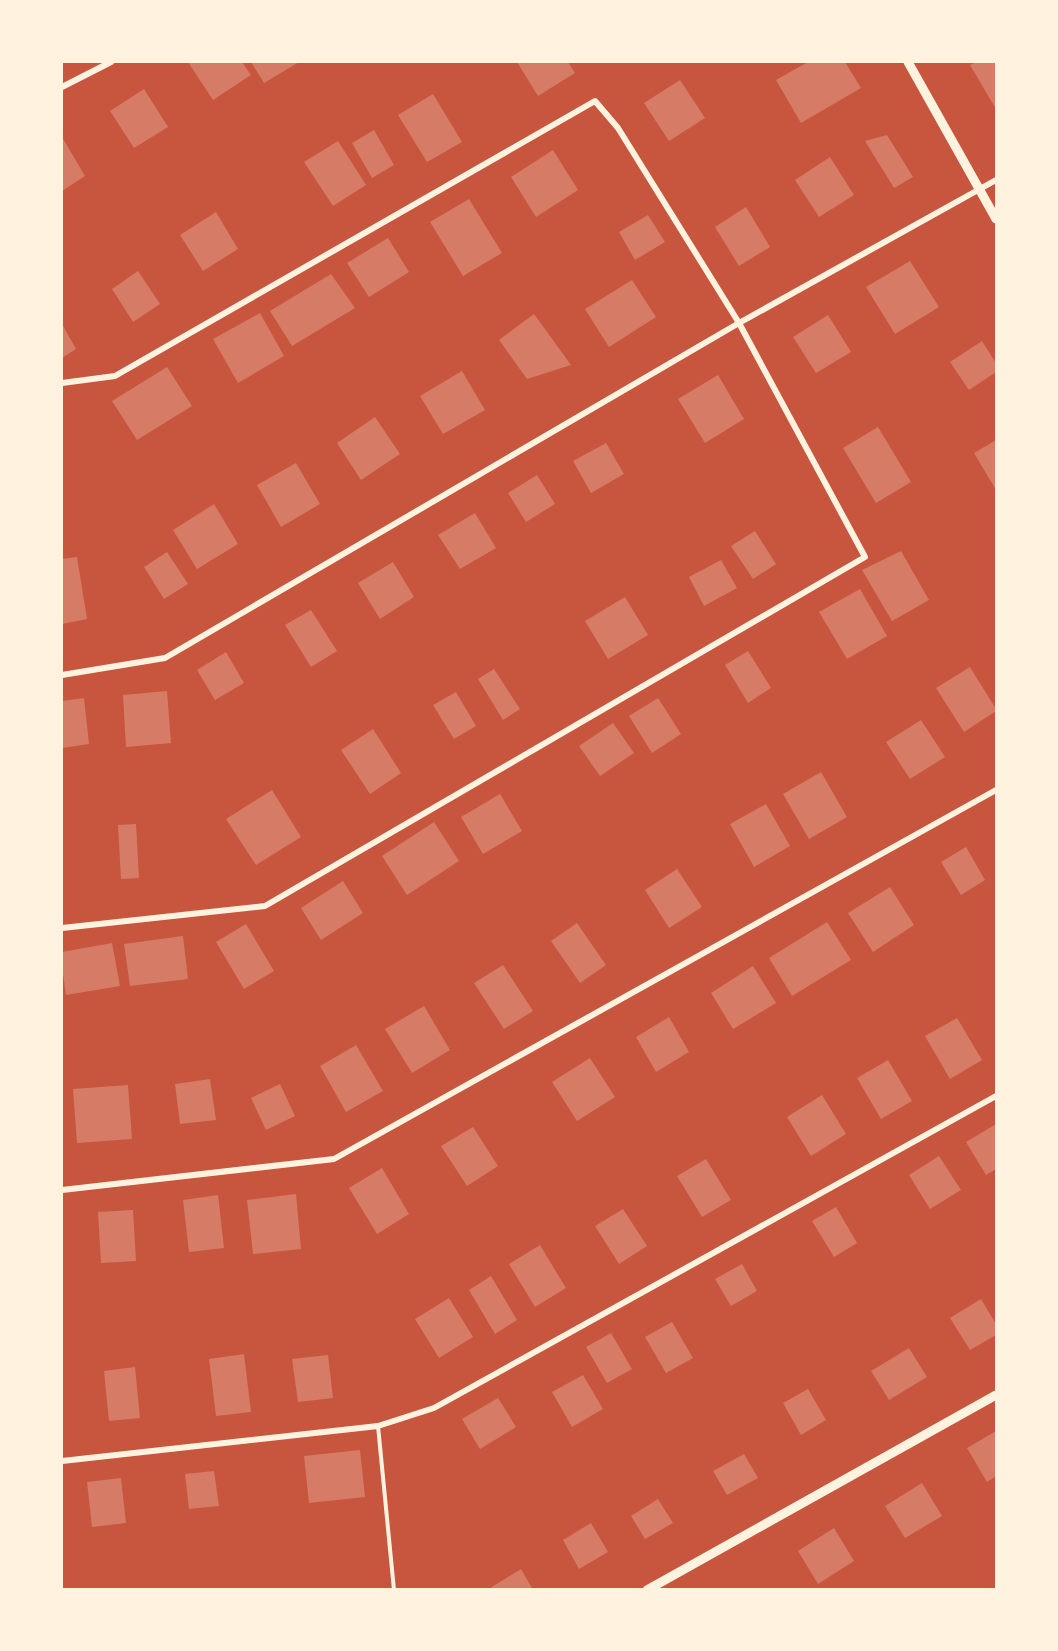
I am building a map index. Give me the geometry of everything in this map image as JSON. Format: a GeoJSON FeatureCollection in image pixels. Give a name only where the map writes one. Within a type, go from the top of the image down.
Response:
{"type":"FeatureCollection","features":[{"type":"Feature","properties":{"kind":"street"},"geometry":{"type":"LineString","coordinates":[[62,87],[111,62]]}},
{"type":"Feature","properties":{"kind":"street"},"geometry":{"type":"LineString","coordinates":[[908,62],[996,219]]}},
{"type":"Feature","properties":{"kind":"street"},"geometry":{"type":"LineString","coordinates":[[62,383],[115,376],[595,101],[618,128],[738,323],[866,557],[265,906],[62,928]]}},
{"type":"Feature","properties":{"kind":"street"},"geometry":{"type":"LineString","coordinates":[[62,675],[165,658],[738,323],[996,180]]}},
{"type":"Feature","properties":{"kind":"street"},"geometry":{"type":"LineString","coordinates":[[62,1190],[334,1159],[996,790]]}},
{"type":"Feature","properties":{"kind":"street"},"geometry":{"type":"LineString","coordinates":[[62,1461],[378,1426],[434,1408],[996,1096]]}},
{"type":"Feature","properties":{"kind":"street"},"geometry":{"type":"LineString","coordinates":[[647,1590],[996,1395]]}},
{"type":"Feature","properties":{"kind":"lane"},"geometry":{"type":"LineString","coordinates":[[378,1426],[394,1590]]}},
{"type":"Feature","properties":{"kind":"building"},"geometry":{"type":"Polygon","coordinates":[[[188,62],[242,62],[251,75],[213,100],[188,62]]]}},
{"type":"Feature","properties":{"kind":"building"},"geometry":{"type":"Polygon","coordinates":[[[251,62],[299,62],[264,83],[251,62]]]}},
{"type":"Feature","properties":{"kind":"building"},"geometry":{"type":"Polygon","coordinates":[[[517,62],[568,62],[575,73],[538,96],[517,62]]]}},
{"type":"Feature","properties":{"kind":"building"},"geometry":{"type":"Polygon","coordinates":[[[808,62],[845,62],[861,88],[801,123],[776,80],[808,62]]]}},
{"type":"Feature","properties":{"kind":"building"},"geometry":{"type":"Polygon","coordinates":[[[976,62],[996,62],[996,109],[970,65],[976,62]]]}},
{"type":"Feature","properties":{"kind":"building"},"geometry":{"type":"Polygon","coordinates":[[[680,80],[705,118],[669,141],[644,103],[680,80]]]}},
{"type":"Feature","properties":{"kind":"building"},"geometry":{"type":"Polygon","coordinates":[[[144,89],[168,127],[134,148],[110,111],[144,89]]]}},
{"type":"Feature","properties":{"kind":"building"},"geometry":{"type":"Polygon","coordinates":[[[433,94],[462,142],[427,162],[398,115],[433,94]]]}},
{"type":"Feature","properties":{"kind":"building"},"geometry":{"type":"Polygon","coordinates":[[[374,130],[394,165],[372,178],[352,143],[374,130]]]}},
{"type":"Feature","properties":{"kind":"building"},"geometry":{"type":"Polygon","coordinates":[[[887,135],[913,177],[894,188],[865,141],[887,135]]]}},
{"type":"Feature","properties":{"kind":"building"},"geometry":{"type":"Polygon","coordinates":[[[62,137],[85,176],[62,191],[62,137]]]}},
{"type":"Feature","properties":{"kind":"building"},"geometry":{"type":"Polygon","coordinates":[[[338,141],[366,185],[333,206],[304,162],[338,141]]]}},
{"type":"Feature","properties":{"kind":"building"},"geometry":{"type":"Polygon","coordinates":[[[553,150],[578,190],[536,217],[511,177],[553,150]]]}},
{"type":"Feature","properties":{"kind":"building"},"geometry":{"type":"Polygon","coordinates":[[[830,157],[854,195],[819,217],[795,180],[830,157]]]}},
{"type":"Feature","properties":{"kind":"building"},"geometry":{"type":"Polygon","coordinates":[[[469,199],[502,253],[463,276],[430,222],[469,199]]]}},
{"type":"Feature","properties":{"kind":"building"},"geometry":{"type":"Polygon","coordinates":[[[746,207],[770,247],[739,266],[715,227],[746,207]]]}},
{"type":"Feature","properties":{"kind":"building"},"geometry":{"type":"Polygon","coordinates":[[[216,212],[238,249],[203,271],[180,235],[216,212]]]}},
{"type":"Feature","properties":{"kind":"building"},"geometry":{"type":"Polygon","coordinates":[[[648,215],[665,242],[635,260],[619,232],[648,215]]]}},
{"type":"Feature","properties":{"kind":"building"},"geometry":{"type":"Polygon","coordinates":[[[388,238],[409,272],[369,297],[347,263],[388,238]]]}},
{"type":"Feature","properties":{"kind":"building"},"geometry":{"type":"Polygon","coordinates":[[[910,261],[939,307],[895,334],[866,287],[910,261]]]}},
{"type":"Feature","properties":{"kind":"building"},"geometry":{"type":"Polygon","coordinates":[[[138,271],[160,304],[133,322],[112,289],[138,271]]]}},
{"type":"Feature","properties":{"kind":"building"},"geometry":{"type":"Polygon","coordinates":[[[331,274],[355,308],[292,346],[270,311],[331,274]]]}},
{"type":"Feature","properties":{"kind":"building"},"geometry":{"type":"Polygon","coordinates":[[[632,280],[656,317],[609,347],[585,309],[632,280]]]}},
{"type":"Feature","properties":{"kind":"building"},"geometry":{"type":"Polygon","coordinates":[[[260,313],[284,356],[238,383],[213,339],[260,313]]]}},
{"type":"Feature","properties":{"kind":"building"},"geometry":{"type":"Polygon","coordinates":[[[534,314],[571,365],[527,379],[499,340],[534,314]]]}},
{"type":"Feature","properties":{"kind":"building"},"geometry":{"type":"Polygon","coordinates":[[[828,315],[851,352],[816,373],[793,337],[828,315]]]}},
{"type":"Feature","properties":{"kind":"building"},"geometry":{"type":"Polygon","coordinates":[[[62,324],[76,349],[62,358],[62,324]]]}},
{"type":"Feature","properties":{"kind":"building"},"geometry":{"type":"Polygon","coordinates":[[[982,341],[996,363],[996,372],[969,390],[950,362],[982,341]]]}},
{"type":"Feature","properties":{"kind":"building"},"geometry":{"type":"Polygon","coordinates":[[[167,367],[192,406],[137,440],[112,401],[167,367]]]}},
{"type":"Feature","properties":{"kind":"building"},"geometry":{"type":"Polygon","coordinates":[[[462,371],[485,410],[443,434],[420,396],[462,371]]]}},
{"type":"Feature","properties":{"kind":"building"},"geometry":{"type":"Polygon","coordinates":[[[718,375],[744,419],[705,443],[678,399],[718,375]]]}},
{"type":"Feature","properties":{"kind":"building"},"geometry":{"type":"Polygon","coordinates":[[[375,417],[400,454],[361,480],[337,443],[375,417]]]}},
{"type":"Feature","properties":{"kind":"building"},"geometry":{"type":"Polygon","coordinates":[[[878,427],[911,482],[876,503],[843,448],[878,427]]]}},
{"type":"Feature","properties":{"kind":"building"},"geometry":{"type":"Polygon","coordinates":[[[996,440],[996,490],[974,453],[996,440]]]}},
{"type":"Feature","properties":{"kind":"building"},"geometry":{"type":"Polygon","coordinates":[[[606,443],[624,474],[591,493],[573,461],[606,443]]]}},
{"type":"Feature","properties":{"kind":"building"},"geometry":{"type":"Polygon","coordinates":[[[296,463],[320,504],[281,527],[257,485],[296,463]]]}},
{"type":"Feature","properties":{"kind":"building"},"geometry":{"type":"Polygon","coordinates":[[[537,475],[555,504],[526,522],[508,493],[537,475]]]}},
{"type":"Feature","properties":{"kind":"building"},"geometry":{"type":"Polygon","coordinates":[[[214,504],[238,544],[197,569],[173,530],[214,504]]]}},
{"type":"Feature","properties":{"kind":"building"},"geometry":{"type":"Polygon","coordinates":[[[475,513],[496,548],[460,569],[438,535],[475,513]]]}},
{"type":"Feature","properties":{"kind":"building"},"geometry":{"type":"Polygon","coordinates":[[[755,531],[776,564],[753,579],[731,546],[755,531]]]}},
{"type":"Feature","properties":{"kind":"building"},"geometry":{"type":"Polygon","coordinates":[[[901,551],[929,600],[892,621],[862,570],[901,551]]]}},
{"type":"Feature","properties":{"kind":"building"},"geometry":{"type":"Polygon","coordinates":[[[167,552],[188,584],[164,599],[144,567],[167,552]]]}},
{"type":"Feature","properties":{"kind":"building"},"geometry":{"type":"Polygon","coordinates":[[[77,557],[87,619],[62,624],[62,559],[77,557]]]}},
{"type":"Feature","properties":{"kind":"building"},"geometry":{"type":"Polygon","coordinates":[[[721,560],[737,588],[704,606],[689,577],[721,560]]]}},
{"type":"Feature","properties":{"kind":"building"},"geometry":{"type":"Polygon","coordinates":[[[393,562],[414,597],[380,619],[358,583],[393,562]]]}},
{"type":"Feature","properties":{"kind":"building"},"geometry":{"type":"Polygon","coordinates":[[[860,589],[887,636],[847,659],[819,612],[860,589]]]}},
{"type":"Feature","properties":{"kind":"building"},"geometry":{"type":"Polygon","coordinates":[[[625,597],[648,635],[608,659],[585,621],[625,597]]]}},
{"type":"Feature","properties":{"kind":"building"},"geometry":{"type":"Polygon","coordinates":[[[311,610],[337,651],[311,667],[285,625],[311,610]]]}},
{"type":"Feature","properties":{"kind":"building"},"geometry":{"type":"Polygon","coordinates":[[[748,651],[771,688],[748,703],[725,665],[748,651]]]}},
{"type":"Feature","properties":{"kind":"building"},"geometry":{"type":"Polygon","coordinates":[[[226,652],[244,683],[215,700],[197,670],[226,652]]]}},
{"type":"Feature","properties":{"kind":"building"},"geometry":{"type":"Polygon","coordinates":[[[970,667],[996,711],[964,732],[936,688],[970,667]]]}},
{"type":"Feature","properties":{"kind":"building"},"geometry":{"type":"Polygon","coordinates":[[[494,669],[520,709],[503,720],[478,679],[494,669]]]}},
{"type":"Feature","properties":{"kind":"building"},"geometry":{"type":"Polygon","coordinates":[[[167,691],[171,743],[126,747],[123,695],[167,691]]]}},
{"type":"Feature","properties":{"kind":"building"},"geometry":{"type":"Polygon","coordinates":[[[456,692],[476,726],[454,739],[433,705],[456,692]]]}},
{"type":"Feature","properties":{"kind":"building"},"geometry":{"type":"Polygon","coordinates":[[[84,698],[89,744],[62,748],[62,701],[84,698]]]}},
{"type":"Feature","properties":{"kind":"building"},"geometry":{"type":"Polygon","coordinates":[[[658,698],[681,734],[652,753],[629,716],[658,698]]]}},
{"type":"Feature","properties":{"kind":"building"},"geometry":{"type":"Polygon","coordinates":[[[921,720],[945,757],[910,779],[886,742],[921,720]]]}},
{"type":"Feature","properties":{"kind":"building"},"geometry":{"type":"Polygon","coordinates":[[[613,723],[634,753],[600,776],[579,746],[613,723]]]}},
{"type":"Feature","properties":{"kind":"building"},"geometry":{"type":"Polygon","coordinates":[[[373,729],[401,773],[370,794],[341,750],[373,729]]]}},
{"type":"Feature","properties":{"kind":"building"},"geometry":{"type":"Polygon","coordinates":[[[821,772],[847,817],[809,839],[783,794],[821,772]]]}},
{"type":"Feature","properties":{"kind":"building"},"geometry":{"type":"Polygon","coordinates":[[[272,790],[301,837],[256,865],[226,819],[272,790]]]}},
{"type":"Feature","properties":{"kind":"building"},"geometry":{"type":"Polygon","coordinates":[[[500,794],[522,831],[483,854],[461,817],[500,794]]]}},
{"type":"Feature","properties":{"kind":"building"},"geometry":{"type":"Polygon","coordinates":[[[766,804],[790,846],[754,867],[730,824],[766,804]]]}},
{"type":"Feature","properties":{"kind":"building"},"geometry":{"type":"Polygon","coordinates":[[[434,822],[459,861],[407,895],[382,856],[434,822]]]}},
{"type":"Feature","properties":{"kind":"building"},"geometry":{"type":"Polygon","coordinates":[[[136,824],[139,878],[121,879],[118,825],[136,824]]]}},
{"type":"Feature","properties":{"kind":"building"},"geometry":{"type":"Polygon","coordinates":[[[966,847],[985,880],[961,895],[941,862],[966,847]]]}},
{"type":"Feature","properties":{"kind":"building"},"geometry":{"type":"Polygon","coordinates":[[[677,869],[702,907],[669,928],[645,890],[677,869]]]}},
{"type":"Feature","properties":{"kind":"building"},"geometry":{"type":"Polygon","coordinates":[[[343,881],[363,913],[321,940],[301,908],[343,881]]]}},
{"type":"Feature","properties":{"kind":"building"},"geometry":{"type":"Polygon","coordinates":[[[890,887],[914,925],[873,952],[848,913],[890,887]]]}},
{"type":"Feature","properties":{"kind":"building"},"geometry":{"type":"Polygon","coordinates":[[[827,922],[851,960],[792,996],[769,958],[827,922]]]}},
{"type":"Feature","properties":{"kind":"building"},"geometry":{"type":"Polygon","coordinates":[[[577,923],[606,965],[580,983],[551,941],[577,923]]]}},
{"type":"Feature","properties":{"kind":"building"},"geometry":{"type":"Polygon","coordinates":[[[246,924],[274,971],[244,989],[216,942],[246,924]]]}},
{"type":"Feature","properties":{"kind":"building"},"geometry":{"type":"Polygon","coordinates":[[[183,936],[188,979],[130,986],[124,944],[183,936]]]}},
{"type":"Feature","properties":{"kind":"building"},"geometry":{"type":"Polygon","coordinates":[[[112,943],[120,986],[66,995],[62,952],[112,943]]]}},
{"type":"Feature","properties":{"kind":"building"},"geometry":{"type":"Polygon","coordinates":[[[503,965],[533,1011],[504,1029],[474,983],[503,965]]]}},
{"type":"Feature","properties":{"kind":"building"},"geometry":{"type":"Polygon","coordinates":[[[753,966],[776,1003],[733,1029],[711,993],[753,966]]]}},
{"type":"Feature","properties":{"kind":"building"},"geometry":{"type":"Polygon","coordinates":[[[424,1006],[450,1050],[412,1073],[385,1029],[424,1006]]]}},
{"type":"Feature","properties":{"kind":"building"},"geometry":{"type":"Polygon","coordinates":[[[669,1017],[689,1052],[656,1072],[636,1037],[669,1017]]]}},
{"type":"Feature","properties":{"kind":"building"},"geometry":{"type":"Polygon","coordinates":[[[957,1018],[982,1060],[950,1079],[925,1036],[957,1018]]]}},
{"type":"Feature","properties":{"kind":"building"},"geometry":{"type":"Polygon","coordinates":[[[356,1045],[383,1091],[346,1112],[320,1066],[356,1045]]]}},
{"type":"Feature","properties":{"kind":"building"},"geometry":{"type":"Polygon","coordinates":[[[590,1058],[615,1097],[577,1121],[552,1082],[590,1058]]]}},
{"type":"Feature","properties":{"kind":"building"},"geometry":{"type":"Polygon","coordinates":[[[888,1060],[912,1101],[881,1119],[857,1078],[888,1060]]]}},
{"type":"Feature","properties":{"kind":"building"},"geometry":{"type":"Polygon","coordinates":[[[210,1079],[216,1120],[180,1124],[175,1084],[210,1079]]]}},
{"type":"Feature","properties":{"kind":"building"},"geometry":{"type":"Polygon","coordinates":[[[280,1084],[295,1116],[266,1130],[251,1098],[280,1084]]]}},
{"type":"Feature","properties":{"kind":"building"},"geometry":{"type":"Polygon","coordinates":[[[128,1085],[132,1139],[77,1143],[73,1089],[128,1085]]]}},
{"type":"Feature","properties":{"kind":"building"},"geometry":{"type":"Polygon","coordinates":[[[822,1095],[846,1134],[811,1156],[787,1117],[822,1095]]]}},
{"type":"Feature","properties":{"kind":"building"},"geometry":{"type":"Polygon","coordinates":[[[996,1124],[996,1169],[986,1175],[966,1142],[996,1124]]]}},
{"type":"Feature","properties":{"kind":"building"},"geometry":{"type":"Polygon","coordinates":[[[473,1127],[498,1166],[467,1186],[441,1146],[473,1127]]]}},
{"type":"Feature","properties":{"kind":"building"},"geometry":{"type":"Polygon","coordinates":[[[939,1156],[961,1190],[930,1209],[909,1175],[939,1156]]]}},
{"type":"Feature","properties":{"kind":"building"},"geometry":{"type":"Polygon","coordinates":[[[706,1159],[731,1200],[702,1217],[677,1176],[706,1159]]]}},
{"type":"Feature","properties":{"kind":"building"},"geometry":{"type":"Polygon","coordinates":[[[382,1168],[409,1214],[377,1234],[349,1188],[382,1168]]]}},
{"type":"Feature","properties":{"kind":"building"},"geometry":{"type":"Polygon","coordinates":[[[296,1194],[301,1249],[253,1254],[247,1200],[296,1194]]]}},
{"type":"Feature","properties":{"kind":"building"},"geometry":{"type":"Polygon","coordinates":[[[218,1195],[224,1248],[189,1252],[183,1200],[218,1195]]]}},
{"type":"Feature","properties":{"kind":"building"},"geometry":{"type":"Polygon","coordinates":[[[836,1207],[857,1243],[834,1257],[812,1221],[836,1207]]]}},
{"type":"Feature","properties":{"kind":"building"},"geometry":{"type":"Polygon","coordinates":[[[623,1209],[647,1246],[619,1264],[595,1226],[623,1209]]]}},
{"type":"Feature","properties":{"kind":"building"},"geometry":{"type":"Polygon","coordinates":[[[133,1210],[136,1261],[101,1263],[98,1212],[133,1210]]]}},
{"type":"Feature","properties":{"kind":"building"},"geometry":{"type":"Polygon","coordinates":[[[540,1245],[566,1288],[535,1307],[509,1264],[540,1245]]]}},
{"type":"Feature","properties":{"kind":"building"},"geometry":{"type":"Polygon","coordinates":[[[742,1264],[757,1291],[731,1306],[715,1279],[742,1264]]]}},
{"type":"Feature","properties":{"kind":"building"},"geometry":{"type":"Polygon","coordinates":[[[491,1276],[517,1320],[495,1334],[469,1290],[491,1276]]]}},
{"type":"Feature","properties":{"kind":"building"},"geometry":{"type":"Polygon","coordinates":[[[449,1298],[473,1337],[439,1358],[415,1319],[449,1298]]]}},
{"type":"Feature","properties":{"kind":"building"},"geometry":{"type":"Polygon","coordinates":[[[981,1299],[996,1324],[996,1335],[970,1350],[950,1318],[981,1299]]]}},
{"type":"Feature","properties":{"kind":"building"},"geometry":{"type":"Polygon","coordinates":[[[672,1322],[693,1358],[666,1373],[645,1337],[672,1322]]]}},
{"type":"Feature","properties":{"kind":"building"},"geometry":{"type":"Polygon","coordinates":[[[611,1333],[632,1369],[607,1383],[586,1347],[611,1333]]]}},
{"type":"Feature","properties":{"kind":"building"},"geometry":{"type":"Polygon","coordinates":[[[909,1348],[927,1377],[889,1400],[871,1371],[909,1348]]]}},
{"type":"Feature","properties":{"kind":"building"},"geometry":{"type":"Polygon","coordinates":[[[244,1354],[251,1412],[216,1416],[209,1359],[244,1354]]]}},
{"type":"Feature","properties":{"kind":"building"},"geometry":{"type":"Polygon","coordinates":[[[328,1355],[333,1398],[298,1402],[292,1359],[328,1355]]]}},
{"type":"Feature","properties":{"kind":"building"},"geometry":{"type":"Polygon","coordinates":[[[135,1367],[140,1418],[109,1421],[104,1371],[135,1367]]]}},
{"type":"Feature","properties":{"kind":"building"},"geometry":{"type":"Polygon","coordinates":[[[583,1375],[603,1409],[572,1427],[552,1392],[583,1375]]]}},
{"type":"Feature","properties":{"kind":"building"},"geometry":{"type":"Polygon","coordinates":[[[808,1389],[826,1420],[801,1435],[783,1403],[808,1389]]]}},
{"type":"Feature","properties":{"kind":"building"},"geometry":{"type":"Polygon","coordinates":[[[498,1398],[516,1427],[480,1449],[462,1419],[498,1398]]]}},
{"type":"Feature","properties":{"kind":"building"},"geometry":{"type":"Polygon","coordinates":[[[996,1431],[996,1476],[987,1482],[967,1448],[996,1431]]]}},
{"type":"Feature","properties":{"kind":"building"},"geometry":{"type":"Polygon","coordinates":[[[360,1450],[365,1497],[309,1503],[304,1456],[360,1450]]]}},
{"type":"Feature","properties":{"kind":"building"},"geometry":{"type":"Polygon","coordinates":[[[744,1454],[758,1478],[727,1495],[713,1471],[744,1454]]]}},
{"type":"Feature","properties":{"kind":"building"},"geometry":{"type":"Polygon","coordinates":[[[214,1471],[219,1506],[189,1509],[185,1474],[214,1471]]]}},
{"type":"Feature","properties":{"kind":"building"},"geometry":{"type":"Polygon","coordinates":[[[121,1478],[126,1523],[92,1527],[87,1482],[121,1478]]]}},
{"type":"Feature","properties":{"kind":"building"},"geometry":{"type":"Polygon","coordinates":[[[922,1483],[942,1516],[905,1538],[885,1506],[922,1483]]]}},
{"type":"Feature","properties":{"kind":"building"},"geometry":{"type":"Polygon","coordinates":[[[658,1499],[673,1523],[645,1539],[631,1516],[658,1499]]]}},
{"type":"Feature","properties":{"kind":"building"},"geometry":{"type":"Polygon","coordinates":[[[591,1523],[608,1552],[579,1569],[563,1540],[591,1523]]]}},
{"type":"Feature","properties":{"kind":"building"},"geometry":{"type":"Polygon","coordinates":[[[834,1528],[854,1561],[818,1584],[798,1551],[834,1528]]]}},
{"type":"Feature","properties":{"kind":"building"},"geometry":{"type":"Polygon","coordinates":[[[521,1569],[533,1590],[487,1590],[521,1569]]]}}]}
